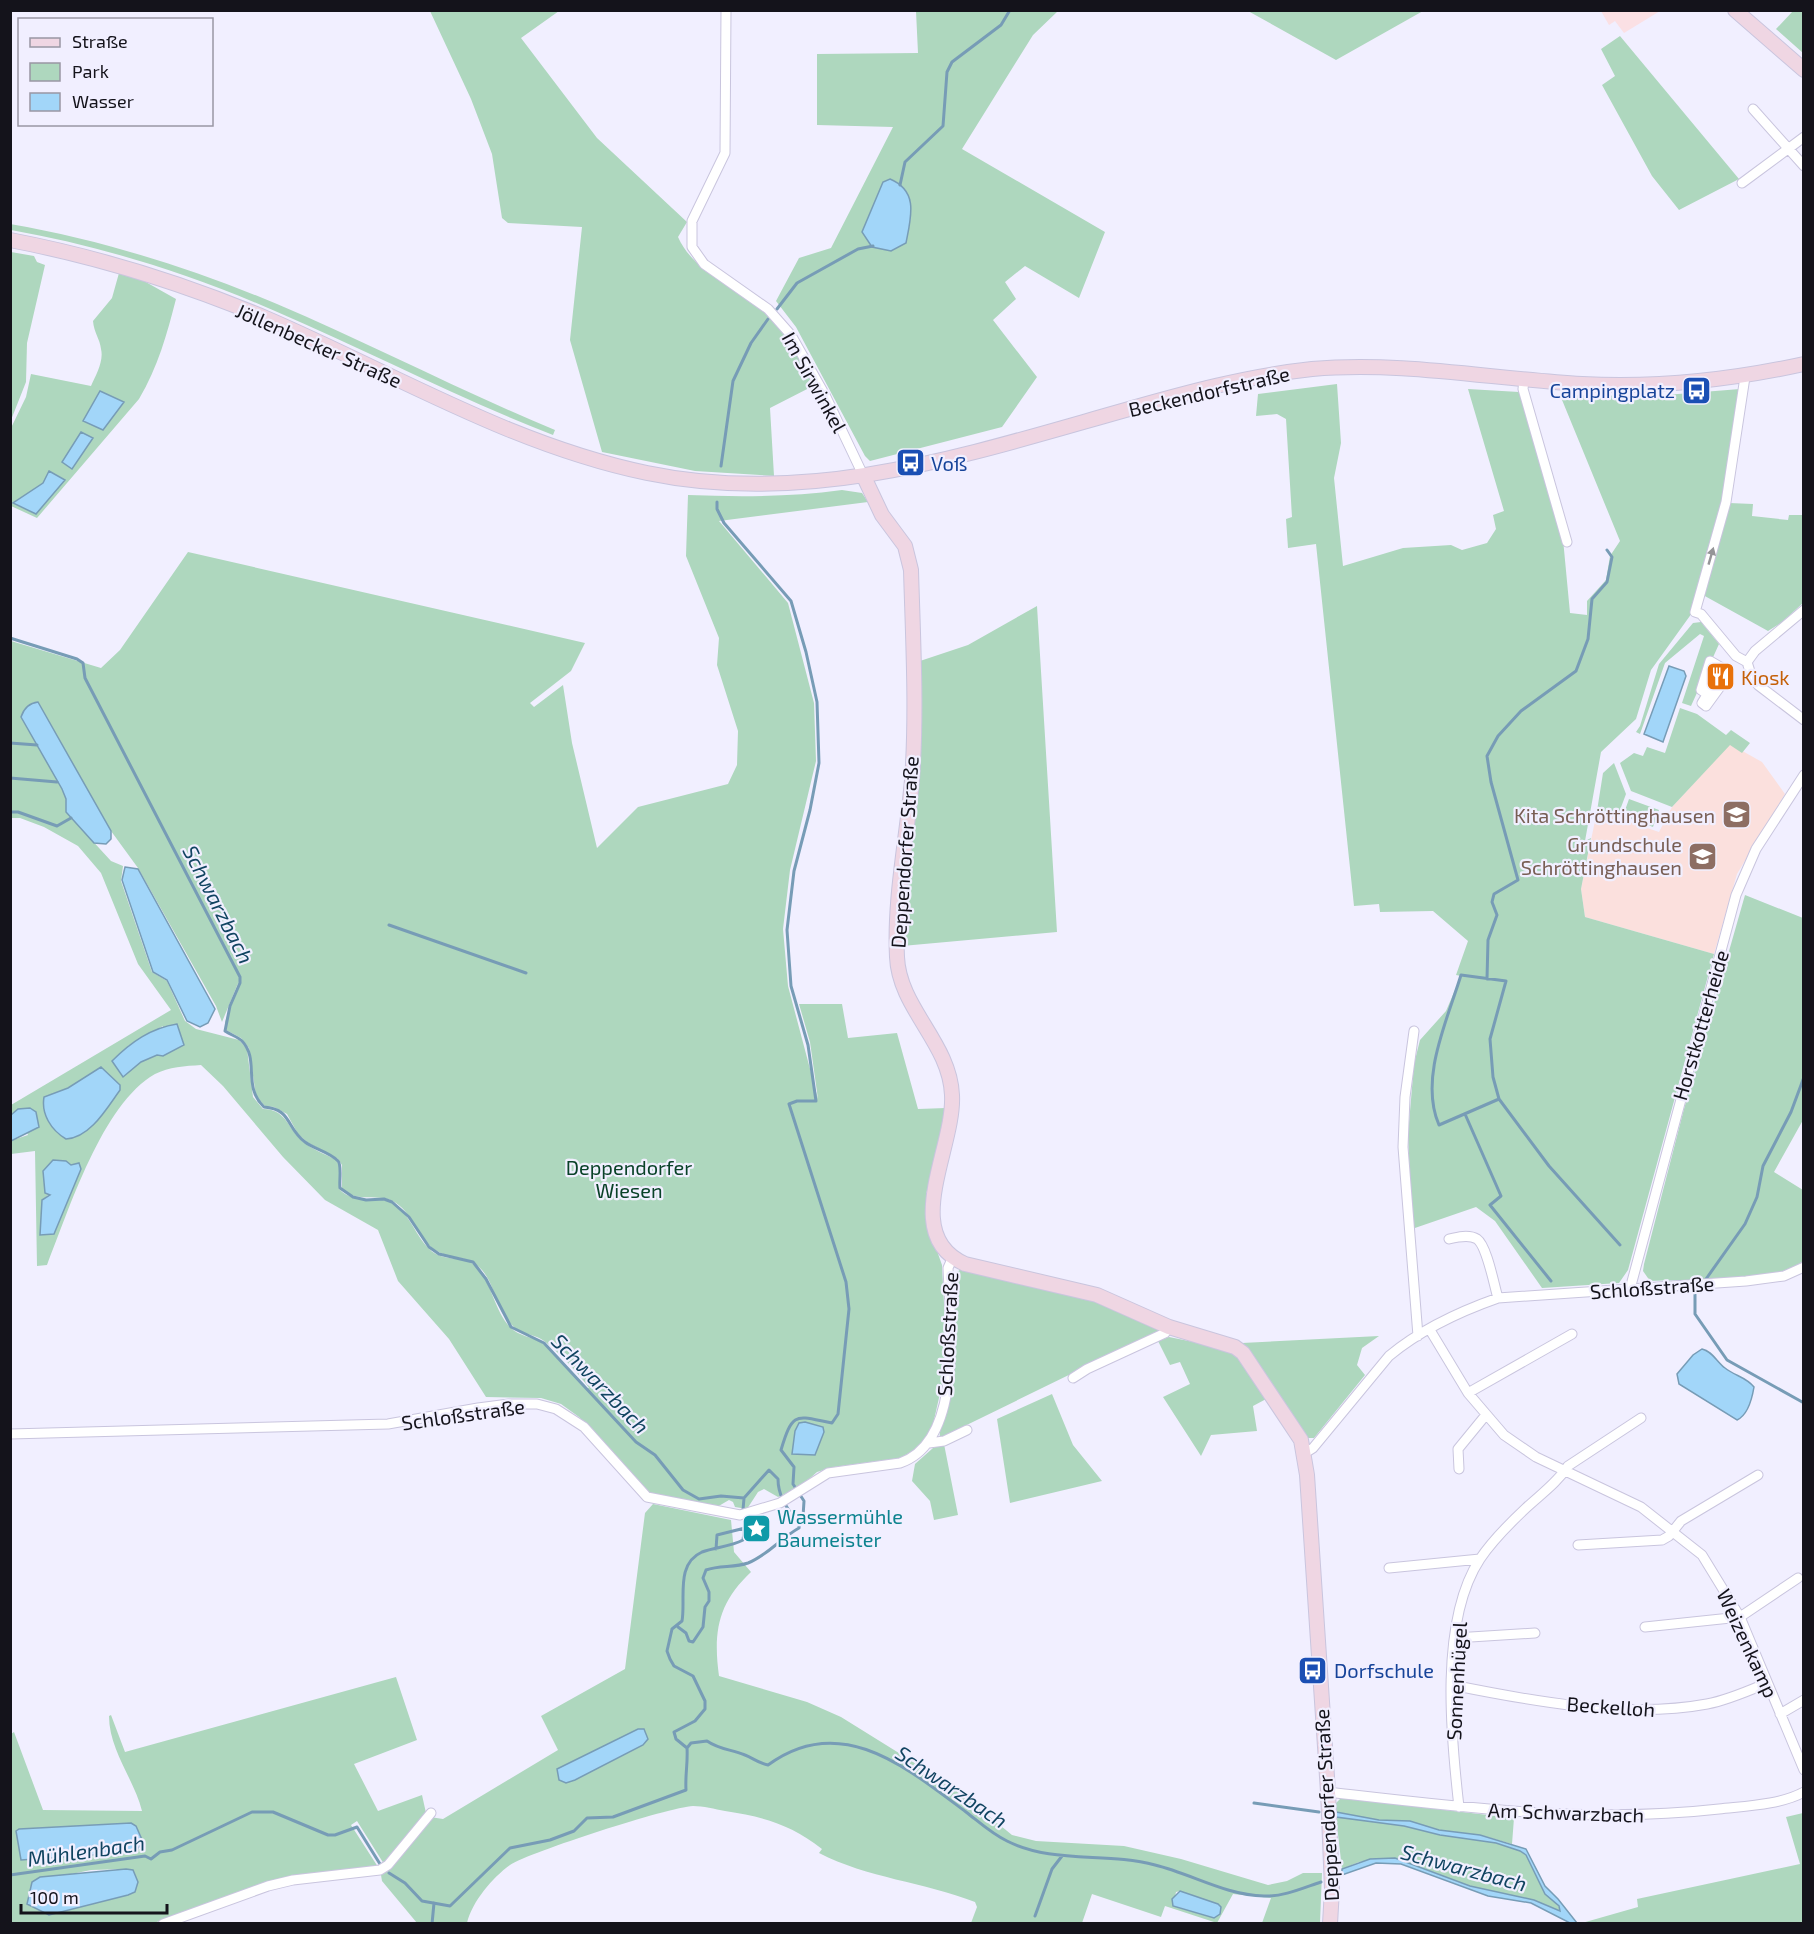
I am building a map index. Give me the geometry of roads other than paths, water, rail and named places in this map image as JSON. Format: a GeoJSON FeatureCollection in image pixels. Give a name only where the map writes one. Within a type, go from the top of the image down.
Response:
{"type":"FeatureCollection","features":[{"type":"Feature","properties":{"kind":"street","name":"Im Sirwinkel"},"geometry":{"type":"LineString","coordinates":[[726,10],[725,153],[692,221],[692,248],[704,264],[768,309],[783,326],[826,397],[864,477]]}},
{"type":"Feature","properties":{"kind":"street"},"geometry":{"type":"LineString","coordinates":[[1735,10],[1803,70]]}},
{"type":"Feature","properties":{"kind":"street"},"geometry":{"type":"LineString","coordinates":[[1753,109],[1803,166]]}},
{"type":"Feature","properties":{"kind":"street"},"geometry":{"type":"LineString","coordinates":[[1742,183],[1803,137]]}},
{"type":"Feature","properties":{"kind":"street","name":"Jöllenbecker Straße"},"geometry":{"type":"LineString","coordinates":[[10,240],[117,265],[206,294],[270,320],[516,432],[554,447],[622,467]]}},
{"type":"Feature","properties":{"kind":"street","name":"Beckendorfstraße"},"geometry":{"type":"LineString","coordinates":[[622,467],[676,478],[760,485],[817,483],[864,477],[912,468],[1247,378],[1312,369],[1367,366],[1587,385],[1684,382],[1745,377],[1803,364]]}},
{"type":"Feature","properties":{"kind":"street"},"geometry":{"type":"LineString","coordinates":[[1745,377],[1726,502],[1695,612],[1701,614],[1736,656],[1747,662],[1752,678],[1758,685],[1803,720]]}},
{"type":"Feature","properties":{"kind":"street"},"geometry":{"type":"LineString","coordinates":[[1524,380],[1523,389],[1567,542]]}},
{"type":"Feature","properties":{"kind":"street","name":"Deppendorfer Straße"},"geometry":{"type":"LineString","coordinates":[[864,477],[882,515],[905,546],[911,570],[912,777],[897,931],[897,957],[908,997],[941,1053],[952,1092],[952,1120],[931,1208],[936,1234],[952,1258],[965,1264],[1097,1295],[1169,1326],[1226,1342],[1244,1353],[1292,1426],[1305,1453],[1328,1792],[1332,1889],[1330,1923]]}},
{"type":"Feature","properties":{"kind":"street"},"geometry":{"type":"LineString","coordinates":[[1747,662],[1755,651],[1803,610]]}},
{"type":"Feature","properties":{"kind":"street"},"geometry":{"type":"LineString","coordinates":[[1710,661],[1722,668],[1717,676],[1722,684],[1706,706],[1702,703],[1710,690],[1707,689],[1704,692],[1701,690],[1710,661]]}},
{"type":"Feature","properties":{"kind":"street","name":"Horstkotterheide"},"geometry":{"type":"LineString","coordinates":[[1630,1289],[1736,895],[1756,849],[1803,775]]}},
{"type":"Feature","properties":{"kind":"street"},"geometry":{"type":"LineString","coordinates":[[1414,1031],[1405,1097],[1403,1147],[1418,1336]]}},
{"type":"Feature","properties":{"kind":"street"},"geometry":{"type":"LineString","coordinates":[[1449,1239],[1467,1237],[1477,1239],[1484,1247],[1498,1298]]}},
{"type":"Feature","properties":{"kind":"street","name":"Schloßstraße"},"geometry":{"type":"LineString","coordinates":[[10,1434],[388,1424],[478,1408],[537,1404],[556,1408],[584,1427],[646,1497],[740,1515],[780,1503],[828,1473],[911,1460],[929,1443],[937,1427],[948,1380],[948,1268],[952,1258]]}},
{"type":"Feature","properties":{"kind":"street","name":"Schloßstraße"},"geometry":{"type":"LineString","coordinates":[[1305,1453],[1313,1448],[1389,1356],[1418,1336],[1498,1298],[1746,1281],[1784,1276],[1803,1268]]}},
{"type":"Feature","properties":{"kind":"street"},"geometry":{"type":"LineString","coordinates":[[1073,1378],[1165,1333],[1169,1326]]}},
{"type":"Feature","properties":{"kind":"street","name":"Weizenkamp"},"geometry":{"type":"LineString","coordinates":[[1430,1330],[1468,1393],[1485,1416],[1504,1435],[1536,1456],[1617,1494],[1673,1530],[1702,1555],[1740,1617],[1803,1770]]}},
{"type":"Feature","properties":{"kind":"street"},"geometry":{"type":"LineString","coordinates":[[1468,1393],[1572,1334]]}},
{"type":"Feature","properties":{"kind":"street"},"geometry":{"type":"LineString","coordinates":[[1459,1468],[1458,1449],[1485,1416]]}},
{"type":"Feature","properties":{"kind":"street"},"geometry":{"type":"LineString","coordinates":[[1565,1471],[1568,1466],[1641,1418]]}},
{"type":"Feature","properties":{"kind":"street","name":"Schloßstraße"},"geometry":{"type":"LineString","coordinates":[[929,1443],[944,1441],[967,1430]]}},
{"type":"Feature","properties":{"kind":"street","name":"Sonnenhügel"},"geometry":{"type":"LineString","coordinates":[[1460,1807],[1452,1738],[1452,1685],[1455,1638],[1462,1600],[1480,1559],[1525,1508],[1565,1471]]}},
{"type":"Feature","properties":{"kind":"street"},"geometry":{"type":"LineString","coordinates":[[1578,1545],[1662,1540],[1681,1521],[1758,1475]]}},
{"type":"Feature","properties":{"kind":"street"},"geometry":{"type":"LineString","coordinates":[[1389,1568],[1480,1559]]}},
{"type":"Feature","properties":{"kind":"street"},"geometry":{"type":"LineString","coordinates":[[1645,1627],[1740,1617],[1798,1578]]}},
{"type":"Feature","properties":{"kind":"street"},"geometry":{"type":"LineString","coordinates":[[1455,1638],[1535,1633]]}},
{"type":"Feature","properties":{"kind":"street","name":"Beckelloh"},"geometry":{"type":"LineString","coordinates":[[1452,1685],[1544,1701],[1663,1709],[1707,1704],[1767,1683]]}},
{"type":"Feature","properties":{"kind":"street"},"geometry":{"type":"LineString","coordinates":[[1780,1714],[1803,1700]]}},
{"type":"Feature","properties":{"kind":"street","name":"Am Schwarzbach"},"geometry":{"type":"LineString","coordinates":[[1328,1792],[1514,1813],[1590,1816],[1676,1814],[1773,1801],[1803,1792]]}},
{"type":"Feature","properties":{"kind":"street"},"geometry":{"type":"LineString","coordinates":[[163,1923],[268,1886],[380,1870],[388,1865],[430,1813]]}},
{"type":"Feature","properties":{"kind":"water"},"geometry":{"type":"Polygon","coordinates":[[[890,179],[905,190],[911,206],[906,243],[891,251],[872,247],[862,232],[883,182],[890,179]]]}},
{"type":"Feature","properties":{"kind":"water"},"geometry":{"type":"Polygon","coordinates":[[[100,391],[124,402],[103,430],[83,421],[100,391]]]}},
{"type":"Feature","properties":{"kind":"water"},"geometry":{"type":"Polygon","coordinates":[[[81,432],[93,438],[72,469],[62,462],[81,432]]]}},
{"type":"Feature","properties":{"kind":"water"},"geometry":{"type":"Polygon","coordinates":[[[49,471],[65,480],[36,514],[13,503],[43,483],[49,471]]]}},
{"type":"Feature","properties":{"kind":"water"},"geometry":{"type":"Polygon","coordinates":[[[1669,666],[1684,671],[1686,676],[1663,742],[1644,734],[1669,666]]]}},
{"type":"Feature","properties":{"kind":"water"},"geometry":{"type":"Polygon","coordinates":[[[38,702],[111,831],[111,839],[106,844],[94,843],[66,812],[66,799],[62,789],[21,717],[27,706],[38,702]]]}},
{"type":"Feature","properties":{"kind":"water"},"geometry":{"type":"Polygon","coordinates":[[[125,867],[138,869],[215,1009],[208,1023],[200,1027],[187,1021],[167,980],[153,972],[122,880],[125,867]]]}},
{"type":"Feature","properties":{"kind":"water"},"geometry":{"type":"Polygon","coordinates":[[[177,1024],[184,1045],[163,1056],[157,1055],[141,1062],[123,1077],[112,1061],[142,1037],[177,1024]]]}},
{"type":"Feature","properties":{"kind":"water"},"geometry":{"type":"Polygon","coordinates":[[[101,1067],[120,1085],[120,1090],[90,1128],[75,1137],[66,1139],[48,1121],[43,1103],[44,1097],[68,1088],[101,1067]]]}},
{"type":"Feature","properties":{"kind":"water"},"geometry":{"type":"Polygon","coordinates":[[[30,1108],[36,1112],[39,1127],[11,1141],[11,1115],[18,1109],[30,1108]]]}},
{"type":"Feature","properties":{"kind":"water"},"geometry":{"type":"Polygon","coordinates":[[[53,1160],[66,1161],[71,1165],[79,1163],[81,1169],[54,1234],[40,1235],[42,1200],[50,1195],[45,1193],[43,1171],[53,1160]]]}},
{"type":"Feature","properties":{"kind":"water"},"geometry":{"type":"Polygon","coordinates":[[[1702,1349],[1712,1354],[1725,1368],[1754,1387],[1747,1411],[1741,1418],[1737,1420],[1679,1384],[1677,1374],[1693,1355],[1702,1349]]]}},
{"type":"Feature","properties":{"kind":"water"},"geometry":{"type":"Polygon","coordinates":[[[805,1422],[823,1427],[824,1432],[815,1455],[792,1454],[795,1431],[799,1423],[805,1422]]]}},
{"type":"Feature","properties":{"kind":"water"},"geometry":{"type":"Polygon","coordinates":[[[638,1729],[644,1729],[648,1739],[643,1745],[575,1780],[566,1783],[559,1780],[557,1769],[638,1729]]]}},
{"type":"Feature","properties":{"kind":"water"},"geometry":{"type":"Polygon","coordinates":[[[1336,1812],[1379,1820],[1410,1821],[1439,1830],[1480,1835],[1526,1849],[1545,1886],[1577,1923],[1570,1923],[1531,1903],[1488,1896],[1401,1864],[1376,1863],[1342,1875],[1342,1869],[1370,1859],[1395,1858],[1470,1886],[1534,1900],[1560,1911],[1559,1906],[1545,1894],[1526,1855],[1520,1851],[1496,1843],[1440,1835],[1404,1826],[1336,1817],[1336,1812]]]}},
{"type":"Feature","properties":{"kind":"water"},"geometry":{"type":"Polygon","coordinates":[[[131,1823],[136,1826],[143,1842],[135,1852],[21,1860],[16,1831],[19,1829],[131,1823]]]}},
{"type":"Feature","properties":{"kind":"water"},"geometry":{"type":"Polygon","coordinates":[[[133,1870],[138,1882],[135,1892],[128,1895],[49,1915],[27,1904],[32,1882],[40,1877],[133,1870]]]}},
{"type":"Feature","properties":{"kind":"water"},"geometry":{"type":"Polygon","coordinates":[[[1180,1891],[1218,1904],[1221,1907],[1220,1914],[1214,1918],[1173,1906],[1172,1899],[1180,1891]]]}},
{"type":"Feature","properties":{"kind":"waterway"},"geometry":{"type":"LineString","coordinates":[[900,185],[905,162],[943,126],[947,72],[952,62],[1001,25],[1010,10]]}},
{"type":"Feature","properties":{"kind":"waterway"},"geometry":{"type":"LineString","coordinates":[[777,309],[797,283],[858,249],[873,246]]}},
{"type":"Feature","properties":{"kind":"waterway"},"geometry":{"type":"LineString","coordinates":[[721,466],[733,381],[751,343],[768,319]]}},
{"type":"Feature","properties":{"kind":"waterway"},"geometry":{"type":"LineString","coordinates":[[678,1627],[686,1633],[689,1641],[693,1642],[703,1627],[705,1607],[709,1601],[709,1592],[703,1578],[706,1570],[748,1563],[762,1556],[799,1528],[800,1519],[803,1517],[804,1501],[793,1484],[794,1467],[781,1450],[793,1422],[803,1418],[832,1423],[838,1414],[849,1309],[846,1282],[789,1104],[797,1101],[816,1101],[808,1045],[791,986],[787,930],[794,871],[810,810],[819,763],[817,702],[806,652],[791,601],[724,523],[717,509],[717,502]]}},
{"type":"Feature","properties":{"kind":"waterway"},"geometry":{"type":"LineString","coordinates":[[1487,979],[1488,940],[1497,915],[1492,902],[1494,894],[1518,880],[1491,782],[1487,756],[1498,736],[1521,711],[1576,671],[1588,639],[1592,599],[1607,582],[1612,557],[1607,550]]}},
{"type":"Feature","properties":{"kind":"waterway","name":"Schwarzbach"},"geometry":{"type":"LineString","coordinates":[[10,638],[77,659],[83,663],[85,678],[240,977],[240,983],[230,1006],[225,1031],[240,1040],[247,1048],[257,1099],[264,1107],[280,1111],[305,1142],[338,1161],[340,1188],[353,1197],[366,1200],[384,1199],[392,1202],[409,1217],[429,1247],[439,1254],[473,1262],[486,1279],[511,1327],[544,1343],[636,1442],[655,1455],[683,1490],[699,1499],[721,1496],[744,1498],[743,1510]]}},
{"type":"Feature","properties":{"kind":"waterway"},"geometry":{"type":"LineString","coordinates":[[10,743],[37,745]]}},
{"type":"Feature","properties":{"kind":"waterway"},"geometry":{"type":"LineString","coordinates":[[10,778],[57,782]]}},
{"type":"Feature","properties":{"kind":"waterway"},"geometry":{"type":"LineString","coordinates":[[10,812],[18,812],[57,826],[71,818]]}},
{"type":"Feature","properties":{"kind":"waterway"},"geometry":{"type":"LineString","coordinates":[[389,925],[526,973]]}},
{"type":"Feature","properties":{"kind":"waterway"},"geometry":{"type":"LineString","coordinates":[[1499,1099],[1439,1125],[1432,1089],[1433,1069],[1461,975],[1506,981],[1490,1039],[1493,1077],[1499,1099],[1549,1166],[1620,1245]]}},
{"type":"Feature","properties":{"kind":"waterway"},"geometry":{"type":"LineString","coordinates":[[1706,1279],[1745,1224],[1757,1197],[1763,1166],[1791,1112],[1804,1077]]}},
{"type":"Feature","properties":{"kind":"waterway"},"geometry":{"type":"LineString","coordinates":[[1465,1114],[1501,1196],[1490,1205],[1551,1281]]}},
{"type":"Feature","properties":{"kind":"waterway"},"geometry":{"type":"LineString","coordinates":[[1700,1292],[1695,1292],[1695,1314],[1727,1360],[1804,1403]]}},
{"type":"Feature","properties":{"kind":"waterway"},"geometry":{"type":"LineString","coordinates":[[744,1498],[769,1470],[778,1479],[781,1496],[789,1510],[795,1519],[800,1519]]}},
{"type":"Feature","properties":{"kind":"waterway","name":"Schwarzbach"},"geometry":{"type":"LineString","coordinates":[[745,1525],[743,1540],[702,1552],[688,1565],[685,1573],[682,1621],[672,1629],[667,1651],[674,1666],[693,1676],[705,1701],[705,1709],[695,1721],[674,1732],[676,1739],[687,1748],[691,1743],[707,1741],[768,1765],[795,1750],[821,1743],[847,1745],[872,1752],[897,1764],[944,1795],[996,1835],[1025,1848],[1043,1853],[1136,1861],[1250,1895],[1278,1895],[1321,1882]]}},
{"type":"Feature","properties":{"kind":"waterway","name":"Schwarzbach"},"geometry":{"type":"LineString","coordinates":[[716,1549],[717,1535],[745,1528]]}},
{"type":"Feature","properties":{"kind":"waterway","name":"Mühlenbach"},"geometry":{"type":"LineString","coordinates":[[389,1873],[405,1883],[422,1901],[450,1906],[510,1848],[550,1840],[574,1831],[587,1818],[613,1817],[686,1790],[687,1748]]}},
{"type":"Feature","properties":{"kind":"waterway"},"geometry":{"type":"LineString","coordinates":[[1254,1803],[1319,1812]]}},
{"type":"Feature","properties":{"kind":"waterway","name":"Mühlenbach"},"geometry":{"type":"LineString","coordinates":[[10,1875],[145,1856],[151,1859],[160,1852],[172,1850],[252,1812],[273,1812],[328,1835],[335,1835],[357,1827],[380,1864]]}},
{"type":"Feature","properties":{"kind":"waterway"},"geometry":{"type":"LineString","coordinates":[[1035,1916],[1052,1869],[1062,1856]]}},
{"type":"Feature","properties":{"kind":"waterway"},"geometry":{"type":"LineString","coordinates":[[432,1924],[434,1903]]}},
{"type":"Feature","properties":{"kind":"place","name":"Campingplatz"},"geometry":{"type":"Point","coordinates":[1696,390]}},
{"type":"Feature","properties":{"kind":"place","name":"Voß"},"geometry":{"type":"Point","coordinates":[910,463]}},
{"type":"Feature","properties":{"kind":"place","name":"Kiosk"},"geometry":{"type":"Point","coordinates":[1720,677]}},
{"type":"Feature","properties":{"kind":"place","name":"Kita Schröttinghausen"},"geometry":{"type":"Point","coordinates":[1736,815]}},
{"type":"Feature","properties":{"kind":"place","name":"Grundschule Schröttinghausen"},"geometry":{"type":"Point","coordinates":[1703,856]}},
{"type":"Feature","properties":{"kind":"place","name":"Wassermühle Baumeister"},"geometry":{"type":"Point","coordinates":[756,1528]}},
{"type":"Feature","properties":{"kind":"place","name":"Dorfschule"},"geometry":{"type":"Point","coordinates":[1313,1670]}},
{"type":"Feature","properties":{"kind":"park label","name":"Deppendorfer Wiesen"},"geometry":{"type":"Point","coordinates":[629,1178]}}]}
